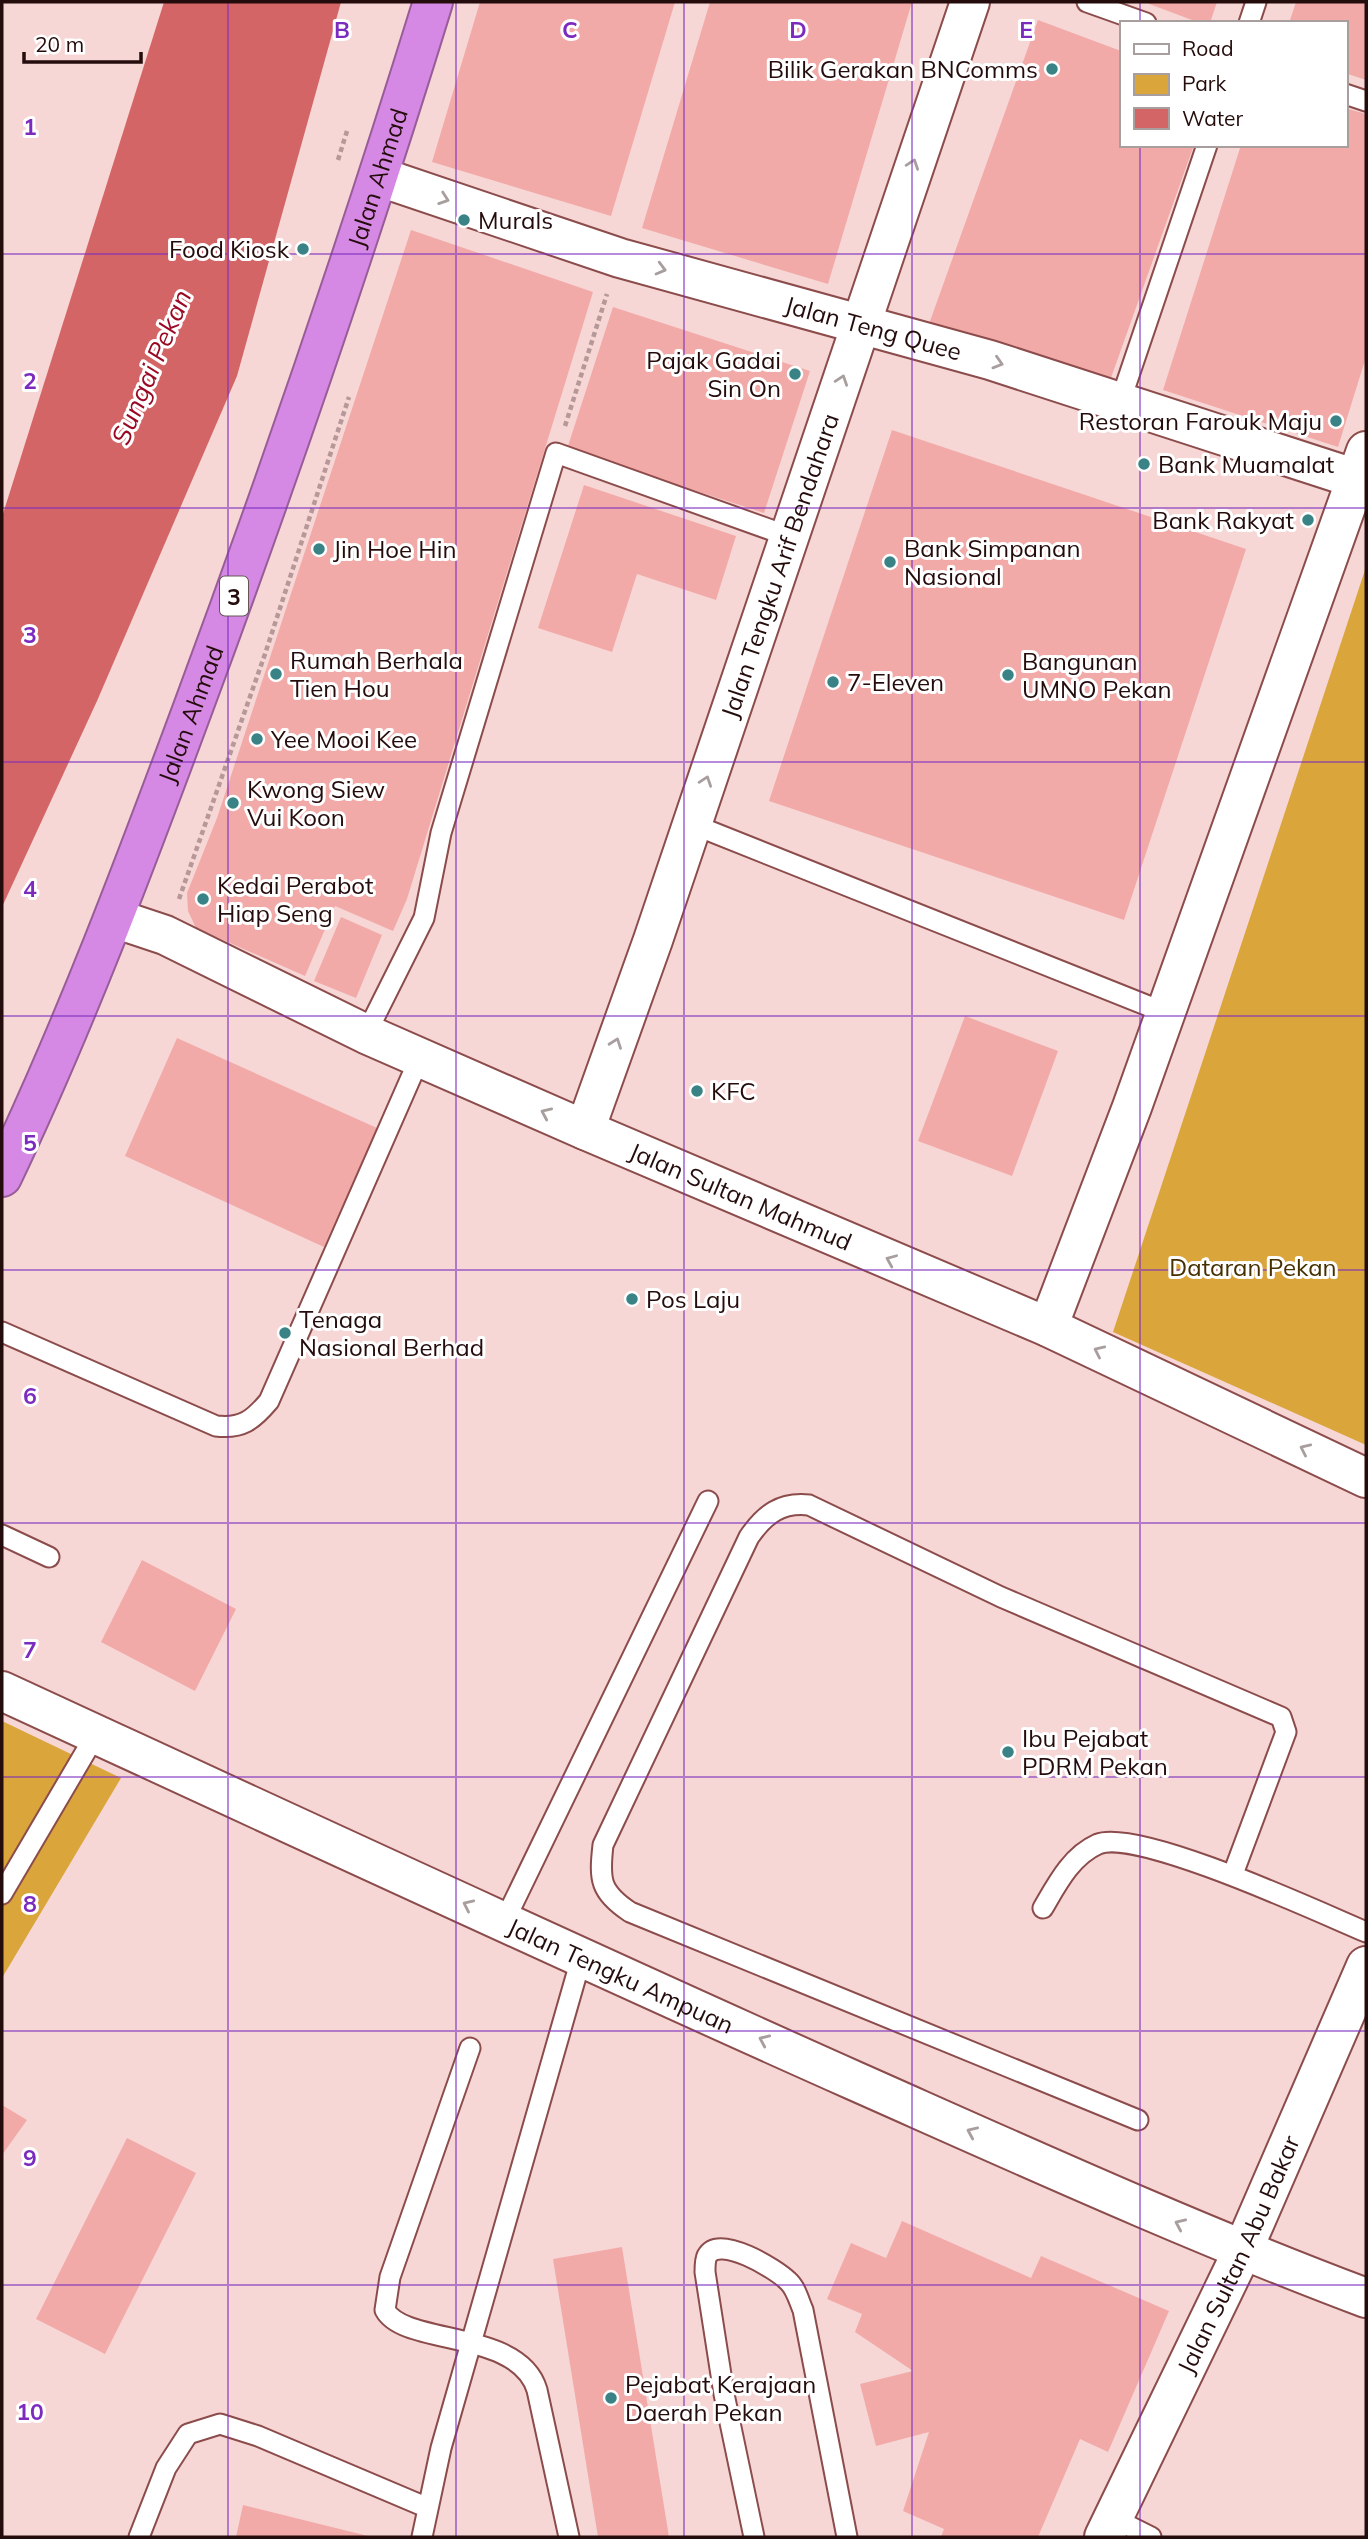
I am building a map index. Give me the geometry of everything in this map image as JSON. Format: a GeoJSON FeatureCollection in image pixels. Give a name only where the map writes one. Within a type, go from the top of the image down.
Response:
{"type":"FeatureCollection","features":[{"type":"Feature","properties":{"kind":"highway","name":"Jalan Ahmad"},"geometry":{"type":"LineString","coordinates":[[2,1177],[114,918],[257,536],[380,177],[433,2]]}},
{"type":"Feature","properties":{"kind":"street","name":"Jalan Tengku Arif Bendahara"},"geometry":{"type":"LineString","coordinates":[[585,1130],[692,824],[970,2]]}},
{"type":"Feature","properties":{"kind":"street","name":"Jalan Teng Quee"},"geometry":{"type":"LineString","coordinates":[[380,177],[620,258],[990,360],[1120,401],[1363,470]]}},
{"type":"Feature","properties":{"kind":"street"},"geometry":{"type":"LineString","coordinates":[[1048,1327],[1166,1013],[1363,470]]}},
{"type":"Feature","properties":{"kind":"street","name":"Jalan Sultan Mahmud"},"geometry":{"type":"LineString","coordinates":[[114,918],[166,935],[366,1034],[1048,1327],[1366,1478]]}},
{"type":"Feature","properties":{"kind":"street","name":"Jalan Tengku Ampuan"},"geometry":{"type":"LineString","coordinates":[[2,1691],[581,1959],[1242,2252],[1366,2298]]}},
{"type":"Feature","properties":{"kind":"street","name":"Jalan Sultan Abu Bakar"},"geometry":{"type":"LineString","coordinates":[[1109,2528],[1242,2252],[1366,1966]]}},
{"type":"Feature","properties":{"kind":"lane"},"geometry":{"type":"LineString","coordinates":[[1087,2],[1140,21]]}},
{"type":"Feature","properties":{"kind":"lane"},"geometry":{"type":"LineString","coordinates":[[1250,21],[1256,2]]}},
{"type":"Feature","properties":{"kind":"lane"},"geometry":{"type":"LineString","coordinates":[[1347,95],[1366,101]]}},
{"type":"Feature","properties":{"kind":"lane"},"geometry":{"type":"LineString","coordinates":[[1120,401],[1206,147]]}},
{"type":"Feature","properties":{"kind":"lane"},"geometry":{"type":"LineString","coordinates":[[366,1034],[424,918],[441,833],[556,453],[789,536]]}},
{"type":"Feature","properties":{"kind":"lane"},"geometry":{"type":"LineString","coordinates":[[692,824],[1166,1013]]}},
{"type":"Feature","properties":{"kind":"lane"},"geometry":{"type":"LineString","coordinates":[[2,1332],[216,1426],[242,1426],[255,1418],[270,1401],[420,1057]]}},
{"type":"Feature","properties":{"kind":"lane"},"geometry":{"type":"LineString","coordinates":[[504,1922],[708,1502]]}},
{"type":"Feature","properties":{"kind":"lane"},"geometry":{"type":"LineString","coordinates":[[1139,2120],[630,1912],[613,1901],[604,1889],[600,1868],[603,1845],[749,1537],[767,1514],[795,1503],[809,1505],[1000,1597],[1281,1717],[1286,1732],[1233,1874]]}},
{"type":"Feature","properties":{"kind":"lane"},"geometry":{"type":"LineString","coordinates":[[2,1535],[49,1557]]}},
{"type":"Feature","properties":{"kind":"lane"},"geometry":{"type":"LineString","coordinates":[[2,1894],[96,1734]]}},
{"type":"Feature","properties":{"kind":"lane"},"geometry":{"type":"LineString","coordinates":[[1043,1908],[1065,1871],[1085,1851],[1101,1843],[1125,1842],[1233,1874],[1366,1932]]}},
{"type":"Feature","properties":{"kind":"lane"},"geometry":{"type":"LineString","coordinates":[[422,2537],[442,2448],[581,1959]]}},
{"type":"Feature","properties":{"kind":"lane"},"geometry":{"type":"LineString","coordinates":[[470,2048],[390,2277],[385,2310],[394,2322],[471,2343],[522,2366],[534,2379],[569,2537]]}},
{"type":"Feature","properties":{"kind":"lane"},"geometry":{"type":"LineString","coordinates":[[754,2537],[724,2395],[705,2272],[707,2256],[715,2249],[726,2247],[771,2267],[791,2283],[803,2310],[847,2537]]}},
{"type":"Feature","properties":{"kind":"lane"},"geometry":{"type":"LineString","coordinates":[[139,2537],[166,2468],[188,2434],[220,2424],[258,2436],[428,2508]]}},
{"type":"Feature","properties":{"kind":"lane"},"geometry":{"type":"LineString","coordinates":[[1109,2528],[1151,2537]]}},
{"type":"Feature","properties":{"kind":"path"},"geometry":{"type":"LineString","coordinates":[[556,453],[620,258]]}},
{"type":"Feature","properties":{"kind":"path"},"geometry":{"type":"LineString","coordinates":[[176,906],[265,654],[352,389]]}},
{"type":"Feature","properties":{"kind":"green space","name":"Dataran Pekan"},"geometry":{"type":"Polygon","coordinates":[[[1366,567],[1366,1445],[1113,1332],[1366,567]]]}},
{"type":"Feature","properties":{"kind":"green space"},"geometry":{"type":"Polygon","coordinates":[[[2,1721],[121,1778],[2,1978],[2,1721]]]}},
{"type":"Feature","properties":{"kind":"water","name":"Sungai Pekan"},"geometry":{"type":"Polygon","coordinates":[[[164,2],[341,2],[237,376],[97,701],[2,907],[2,517],[164,2]]]}},
{"type":"Feature","properties":{"kind":"building"},"geometry":{"type":"Polygon","coordinates":[[[480,2],[675,2],[611,216],[432,162],[480,2]]]}},
{"type":"Feature","properties":{"kind":"building"},"geometry":{"type":"Polygon","coordinates":[[[710,2],[912,2],[828,284],[642,228],[710,2]]]}},
{"type":"Feature","properties":{"kind":"building"},"geometry":{"type":"Polygon","coordinates":[[[1144,2],[1217,2],[1211,21],[1195,21],[1144,2]]]}},
{"type":"Feature","properties":{"kind":"building"},"geometry":{"type":"Polygon","coordinates":[[[1296,2],[1366,2],[1366,80],[1347,74],[1347,21],[1290,21],[1296,2]]]}},
{"type":"Feature","properties":{"kind":"building"},"geometry":{"type":"Polygon","coordinates":[[[1038,20],[1120,51],[1120,147],[1193,147],[1107,389],[929,324],[1038,20]]]}},
{"type":"Feature","properties":{"kind":"building"},"geometry":{"type":"Polygon","coordinates":[[[1347,109],[1366,114],[1366,357],[1338,447],[1163,390],[1240,147],[1347,147],[1347,109]]]}},
{"type":"Feature","properties":{"kind":"building"},"geometry":{"type":"Polygon","coordinates":[[[411,230],[593,292],[407,899],[393,931],[335,906],[305,976],[196,928],[188,911],[187,893],[217,818],[411,230]]]}},
{"type":"Feature","properties":{"kind":"building"},"geometry":{"type":"Polygon","coordinates":[[[613,307],[810,371],[764,513],[567,449],[613,307]]]}},
{"type":"Feature","properties":{"kind":"building","name":"Bangunan UMNO Pekan"},"geometry":{"type":"Polygon","coordinates":[[[892,430],[1246,549],[1124,920],[769,801],[892,430]]]}},
{"type":"Feature","properties":{"kind":"building"},"geometry":{"type":"Polygon","coordinates":[[[584,485],[736,536],[716,600],[637,574],[612,652],[538,628],[584,485]]]}},
{"type":"Feature","properties":{"kind":"building"},"geometry":{"type":"Polygon","coordinates":[[[341,917],[382,935],[356,998],[314,981],[341,917]]]}},
{"type":"Feature","properties":{"kind":"building"},"geometry":{"type":"Polygon","coordinates":[[[965,1016],[1058,1051],[1012,1176],[918,1141],[965,1016]]]}},
{"type":"Feature","properties":{"kind":"building"},"geometry":{"type":"Polygon","coordinates":[[[177,1038],[377,1128],[324,1247],[125,1156],[177,1038]]]}},
{"type":"Feature","properties":{"kind":"building"},"geometry":{"type":"Polygon","coordinates":[[[142,1560],[236,1609],[195,1691],[101,1642],[142,1560]]]}},
{"type":"Feature","properties":{"kind":"building"},"geometry":{"type":"Polygon","coordinates":[[[2,2105],[27,2120],[2,2155],[2,2105]]]}},
{"type":"Feature","properties":{"kind":"building"},"geometry":{"type":"Polygon","coordinates":[[[127,2138],[196,2173],[105,2354],[36,2319],[127,2138]]]}},
{"type":"Feature","properties":{"kind":"building"},"geometry":{"type":"Polygon","coordinates":[[[902,2221],[1031,2278],[1041,2256],[1169,2311],[1108,2452],[1080,2439],[1038,2537],[941,2537],[944,2529],[903,2511],[929,2432],[876,2446],[860,2384],[913,2371],[855,2332],[862,2314],[827,2299],[851,2243],[886,2258],[902,2221]]]}},
{"type":"Feature","properties":{"kind":"building","name":"Pejabat Kerajaan Daerah Pekan"},"geometry":{"type":"Polygon","coordinates":[[[622,2247],[669,2537],[598,2537],[553,2259],[622,2247]]]}},
{"type":"Feature","properties":{"kind":"building"},"geometry":{"type":"Polygon","coordinates":[[[243,2505],[368,2536],[368,2537],[236,2537],[243,2505]]]}},
{"type":"Feature","properties":{"kind":"place","name":"Bilik Gerakan BNComms"},"geometry":{"type":"Point","coordinates":[1052,69]}},
{"type":"Feature","properties":{"kind":"place","name":"Murals"},"geometry":{"type":"Point","coordinates":[464,220]}},
{"type":"Feature","properties":{"kind":"place","name":"Food Kiosk"},"geometry":{"type":"Point","coordinates":[303,249]}},
{"type":"Feature","properties":{"kind":"place","name":"Pajak Gadai Sin On"},"geometry":{"type":"Point","coordinates":[795,374]}},
{"type":"Feature","properties":{"kind":"place","name":"Restoran Farouk Maju"},"geometry":{"type":"Point","coordinates":[1336,421]}},
{"type":"Feature","properties":{"kind":"place","name":"Bank Muamalat"},"geometry":{"type":"Point","coordinates":[1144,464]}},
{"type":"Feature","properties":{"kind":"place","name":"Bank Rakyat"},"geometry":{"type":"Point","coordinates":[1308,520]}},
{"type":"Feature","properties":{"kind":"place","name":"Jin Hoe Hin"},"geometry":{"type":"Point","coordinates":[319,549]}},
{"type":"Feature","properties":{"kind":"place","name":"Bank Simpanan Nasional"},"geometry":{"type":"Point","coordinates":[890,562]}},
{"type":"Feature","properties":{"kind":"place","name":"Rumah Berhala Tien Hou"},"geometry":{"type":"Point","coordinates":[276,674]}},
{"type":"Feature","properties":{"kind":"place","name":"Bangunan UMNO Pekan"},"geometry":{"type":"Point","coordinates":[1008,675]}},
{"type":"Feature","properties":{"kind":"place","name":"7-Eleven"},"geometry":{"type":"Point","coordinates":[833,682]}},
{"type":"Feature","properties":{"kind":"place","name":"Yee Mooi Kee"},"geometry":{"type":"Point","coordinates":[257,739]}},
{"type":"Feature","properties":{"kind":"place","name":"Kwong Siew Vui Koon"},"geometry":{"type":"Point","coordinates":[233,803]}},
{"type":"Feature","properties":{"kind":"place","name":"Kedai Perabot Hiap Seng"},"geometry":{"type":"Point","coordinates":[203,899]}},
{"type":"Feature","properties":{"kind":"place","name":"KFC"},"geometry":{"type":"Point","coordinates":[697,1091]}},
{"type":"Feature","properties":{"kind":"place","name":"Pos Laju"},"geometry":{"type":"Point","coordinates":[632,1299]}},
{"type":"Feature","properties":{"kind":"place","name":"Tenaga Nasional Berhad"},"geometry":{"type":"Point","coordinates":[285,1333]}},
{"type":"Feature","properties":{"kind":"place","name":"Ibu Pejabat PDRM Pekan"},"geometry":{"type":"Point","coordinates":[1008,1752]}},
{"type":"Feature","properties":{"kind":"place","name":"Pejabat Kerajaan Daerah Pekan"},"geometry":{"type":"Point","coordinates":[611,2398]}}]}
